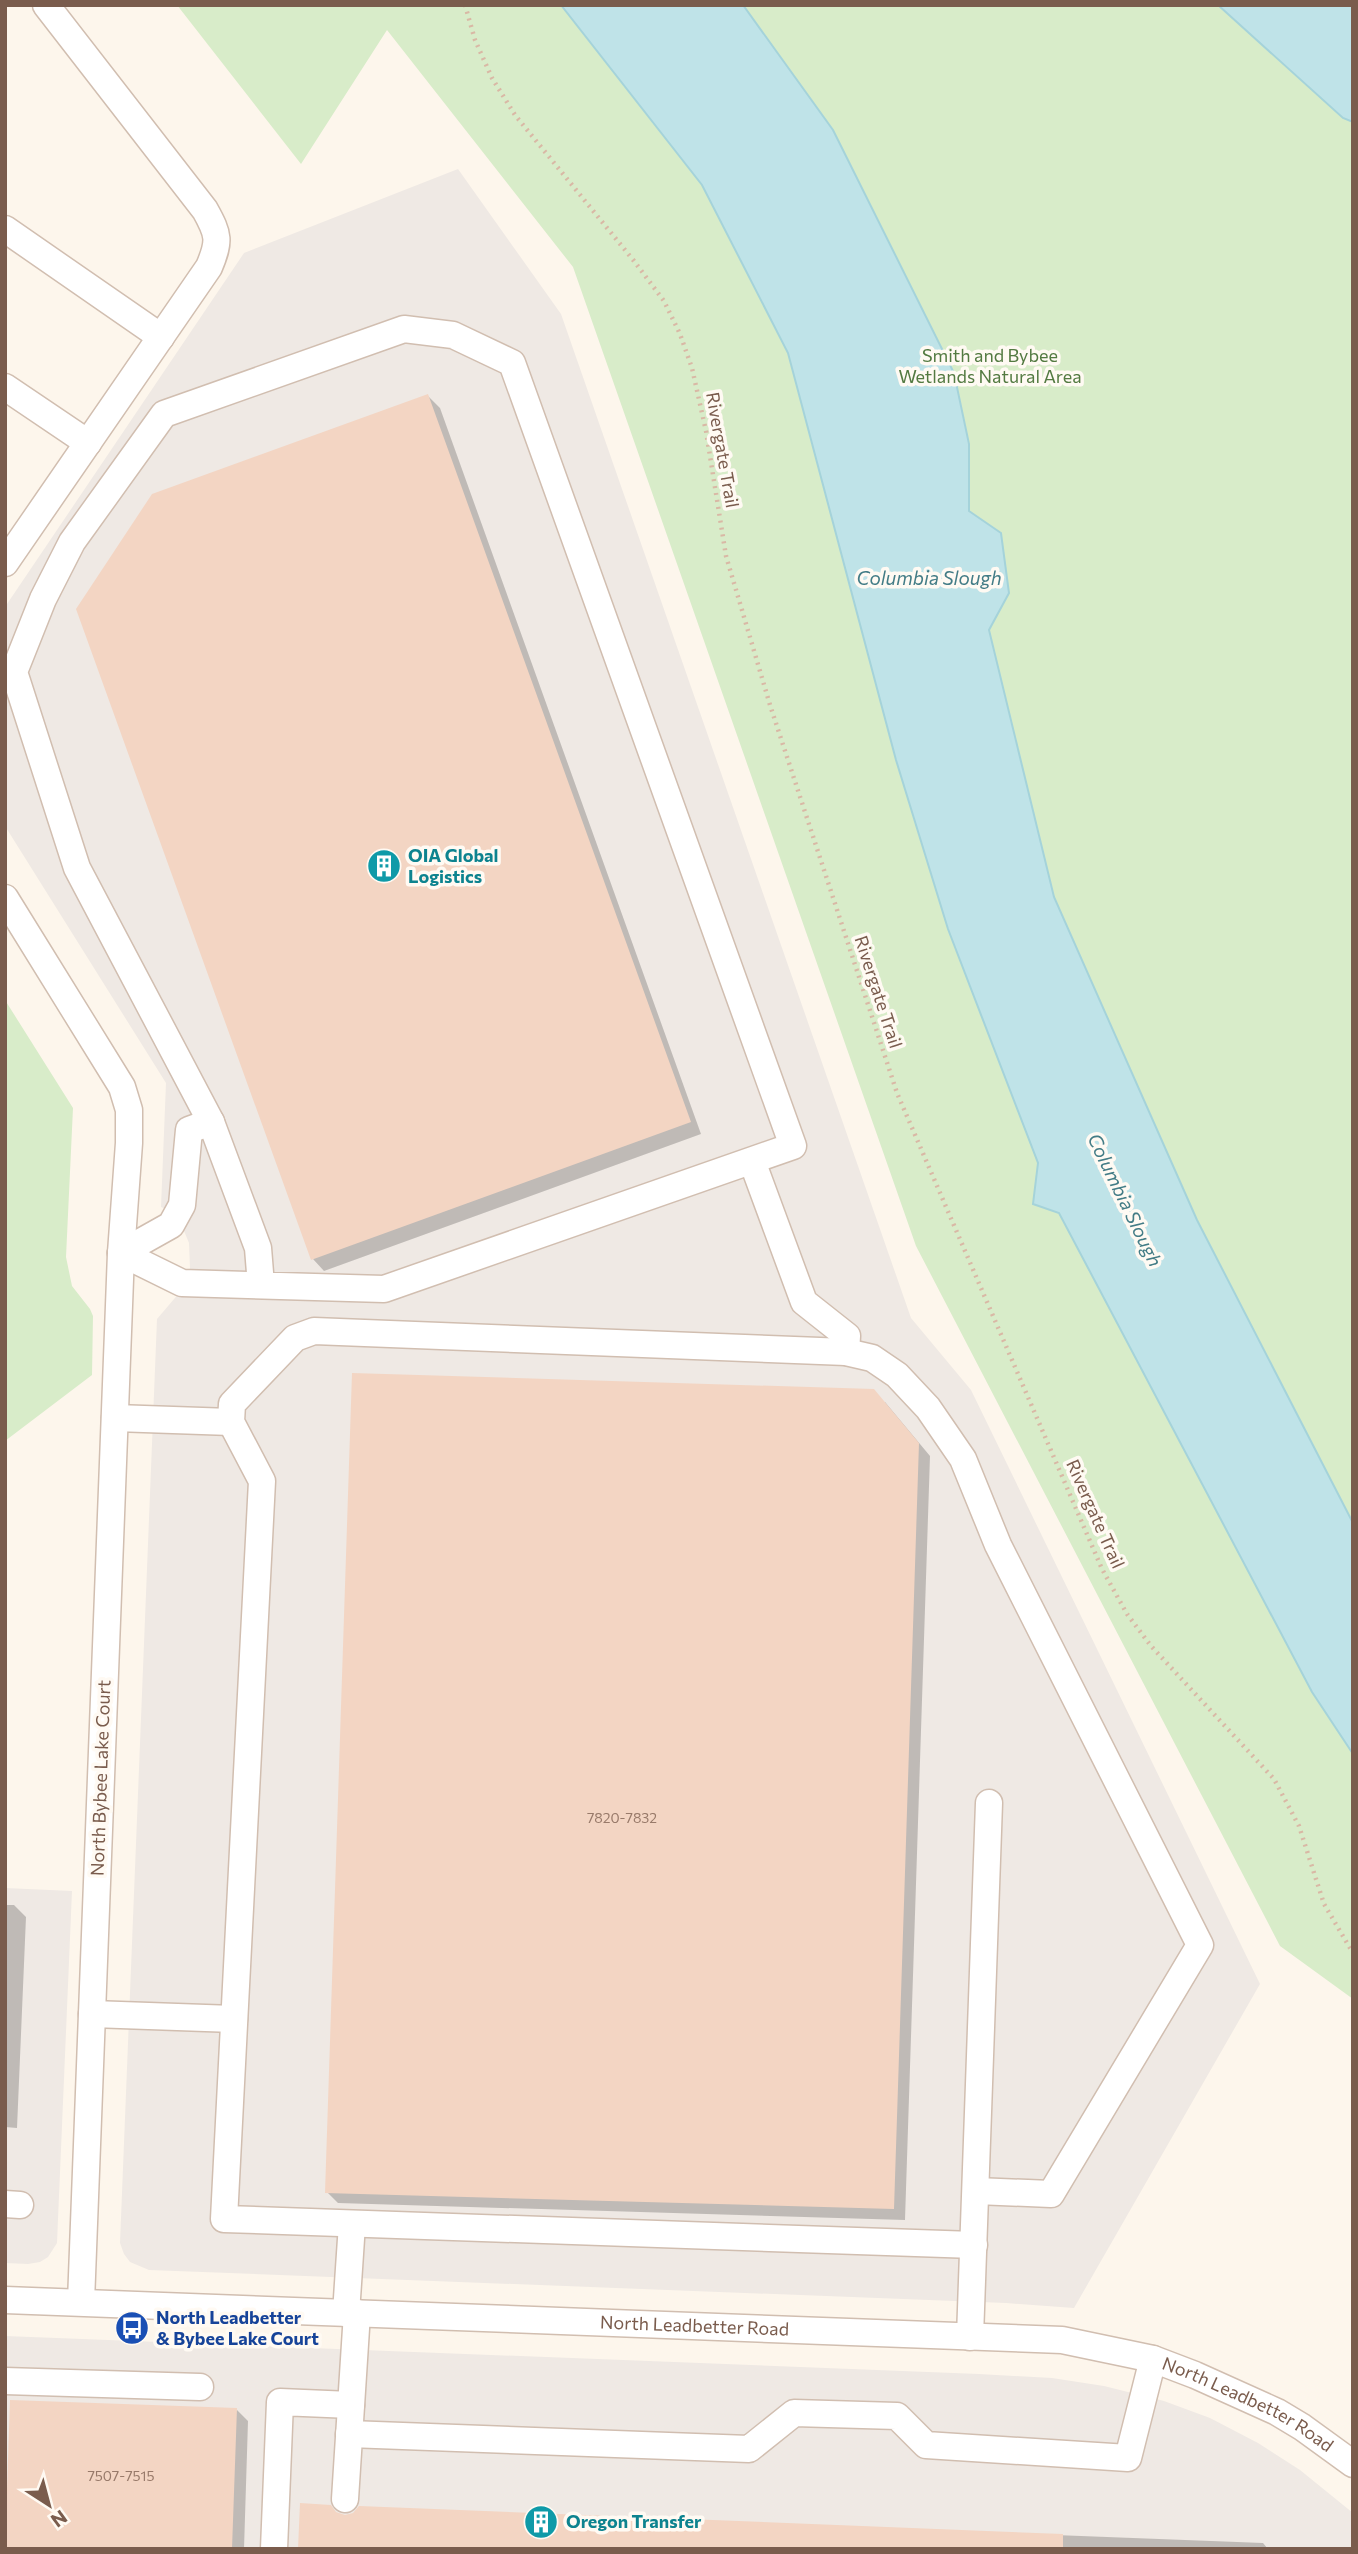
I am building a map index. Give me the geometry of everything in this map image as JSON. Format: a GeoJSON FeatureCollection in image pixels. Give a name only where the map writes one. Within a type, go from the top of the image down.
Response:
{"type":"FeatureCollection","features":[{"type":"Feature","properties":{"kind":"street"},"geometry":{"type":"LineString","coordinates":[[8,553],[88,443],[209,267],[218,245],[205,210],[46,5]]}},
{"type":"Feature","properties":{"kind":"street"},"geometry":{"type":"LineString","coordinates":[[5,229],[161,337]]}},
{"type":"Feature","properties":{"kind":"street"},"geometry":{"type":"LineString","coordinates":[[121,1253],[182,1283],[383,1289],[793,1146],[512,363],[453,335],[404,329],[164,414],[72,542],[43,599],[14,672],[77,868],[211,1122],[258,1248],[261,1285]]}},
{"type":"Feature","properties":{"kind":"street"},"geometry":{"type":"LineString","coordinates":[[5,387],[88,443]]}},
{"type":"Feature","properties":{"kind":"street","name":"North Bybee Lake Court"},"geometry":{"type":"LineString","coordinates":[[5,898],[122,1087],[129,1110],[121,1253],[82,2302]]}},
{"type":"Feature","properties":{"kind":"street"},"geometry":{"type":"LineString","coordinates":[[121,1253],[171,1225],[182,1205],[188,1130],[211,1122]]}},
{"type":"Feature","properties":{"kind":"street"},"geometry":{"type":"LineString","coordinates":[[752,1161],[804,1302],[847,1336],[846,1352]]}},
{"type":"Feature","properties":{"kind":"street"},"geometry":{"type":"LineString","coordinates":[[974,2245],[224,2219],[262,1481],[231,1422],[232,1404],[295,1338],[314,1331],[846,1352],[872,1358],[897,1375],[928,1408],[962,1459],[998,1545],[1200,1945],[1051,2194],[975,2191]]}},
{"type":"Feature","properties":{"kind":"street"},"geometry":{"type":"LineString","coordinates":[[115,1418],[231,1422]]}},
{"type":"Feature","properties":{"kind":"street"},"geometry":{"type":"LineString","coordinates":[[970,2337],[989,1803]]}},
{"type":"Feature","properties":{"kind":"street"},"geometry":{"type":"LineString","coordinates":[[92,2014],[234,2020]]}},
{"type":"Feature","properties":{"kind":"street"},"geometry":{"type":"LineString","coordinates":[[345,2499],[351,2405],[352,2224]]}},
{"type":"Feature","properties":{"kind":"street","name":"North Leadbetter Road"},"geometry":{"type":"LineString","coordinates":[[5,2300],[1062,2340],[1153,2359],[1195,2375],[1303,2427],[1353,2464]]}},
{"type":"Feature","properties":{"kind":"street"},"geometry":{"type":"LineString","coordinates":[[349,2434],[750,2449],[794,2413],[897,2416],[926,2445],[1128,2458],[1153,2359]]}},
{"type":"Feature","properties":{"kind":"street"},"geometry":{"type":"LineString","coordinates":[[5,2381],[200,2387]]}},
{"type":"Feature","properties":{"kind":"street"},"geometry":{"type":"LineString","coordinates":[[274,2549],[280,2402],[351,2405]]}},
{"type":"Feature","properties":{"kind":"path","name":"Rivergate Trail"},"geometry":{"type":"LineString","coordinates":[[466,5],[475,40],[486,65],[515,116],[627,251],[664,301],[680,334],[692,368],[706,431],[726,556],[770,705],[892,1080],[1102,1569],[1127,1614],[1151,1646],[1274,1779],[1299,1826],[1324,1904],[1353,1953]]}},
{"type":"Feature","properties":{"kind":"shaded area"},"geometry":{"type":"Polygon","coordinates":[[[458,169],[561,314],[911,1318],[971,1390],[1260,1984],[1074,2308],[1006,2303],[149,2270],[130,2262],[120,2243],[157,1319],[180,1292],[190,1268],[189,1243],[182,1226],[168,1210],[161,1207],[166,1083],[5,826],[5,607],[244,253],[458,169]]]}},
{"type":"Feature","properties":{"kind":"shaded area"},"geometry":{"type":"Polygon","coordinates":[[[5,1888],[72,1891],[57,2243],[48,2257],[28,2264],[5,2263],[5,1888]]]}},
{"type":"Feature","properties":{"kind":"shaded area"},"geometry":{"type":"Polygon","coordinates":[[[5,2336],[979,2374],[1052,2378],[1104,2386],[1164,2401],[1210,2418],[1258,2443],[1300,2470],[1353,2513],[1353,2549],[5,2549],[5,2336]]]}},
{"type":"Feature","properties":{"kind":"green space","name":"Smith and Bybee Wetlands Natural Area"},"geometry":{"type":"Polygon","coordinates":[[[177,5],[1353,5],[1353,1999],[1280,1946],[916,1246],[573,267],[387,30],[301,164],[177,5]]]}},
{"type":"Feature","properties":{"kind":"green space"},"geometry":{"type":"Polygon","coordinates":[[[5,1000],[73,1108],[66,1257],[72,1286],[93,1316],[92,1375],[5,1441],[5,1000]]]}},
{"type":"Feature","properties":{"kind":"water","name":"Columbia Slough"},"geometry":{"type":"Polygon","coordinates":[[[561,5],[743,5],[833,130],[954,373],[969,444],[969,511],[1001,533],[1009,593],[989,630],[1054,897],[1197,1220],[1353,1523],[1353,1754],[1312,1692],[1059,1213],[1033,1204],[1038,1163],[948,929],[896,760],[788,353],[702,185],[561,5]]]}},
{"type":"Feature","properties":{"kind":"water"},"geometry":{"type":"Polygon","coordinates":[[[1218,5],[1353,5],[1353,122],[1343,118],[1218,5]]]}},
{"type":"Feature","properties":{"kind":"building","name":"OIA Global Logistics"},"geometry":{"type":"Polygon","coordinates":[[[428,394],[691,1122],[311,1260],[76,609],[152,494],[428,394]]]}},
{"type":"Feature","properties":{"kind":"building"},"geometry":{"type":"Polygon","coordinates":[[[352,1373],[874,1389],[919,1443],[894,2209],[325,2193],[352,1373]]]}},
{"type":"Feature","properties":{"kind":"building"},"geometry":{"type":"Polygon","coordinates":[[[10,2400],[237,2408],[232,2549],[5,2549],[10,2400]]]}},
{"type":"Feature","properties":{"kind":"building","name":"Oregon Transfer"},"geometry":{"type":"Polygon","coordinates":[[[300,2503],[331,2505],[336,2512],[345,2515],[353,2513],[359,2506],[1063,2534],[1063,2549],[298,2549],[300,2503]]]}},
{"type":"Feature","properties":{"kind":"place","name":"OIA Global Logistics"},"geometry":{"type":"Point","coordinates":[384,866]}},
{"type":"Feature","properties":{"kind":"place","name":"North Leadbetter & Bybee Lake Court"},"geometry":{"type":"Point","coordinates":[132,2328]}},
{"type":"Feature","properties":{"kind":"place","name":"Oregon Transfer"},"geometry":{"type":"Point","coordinates":[541,2522]}}]}
